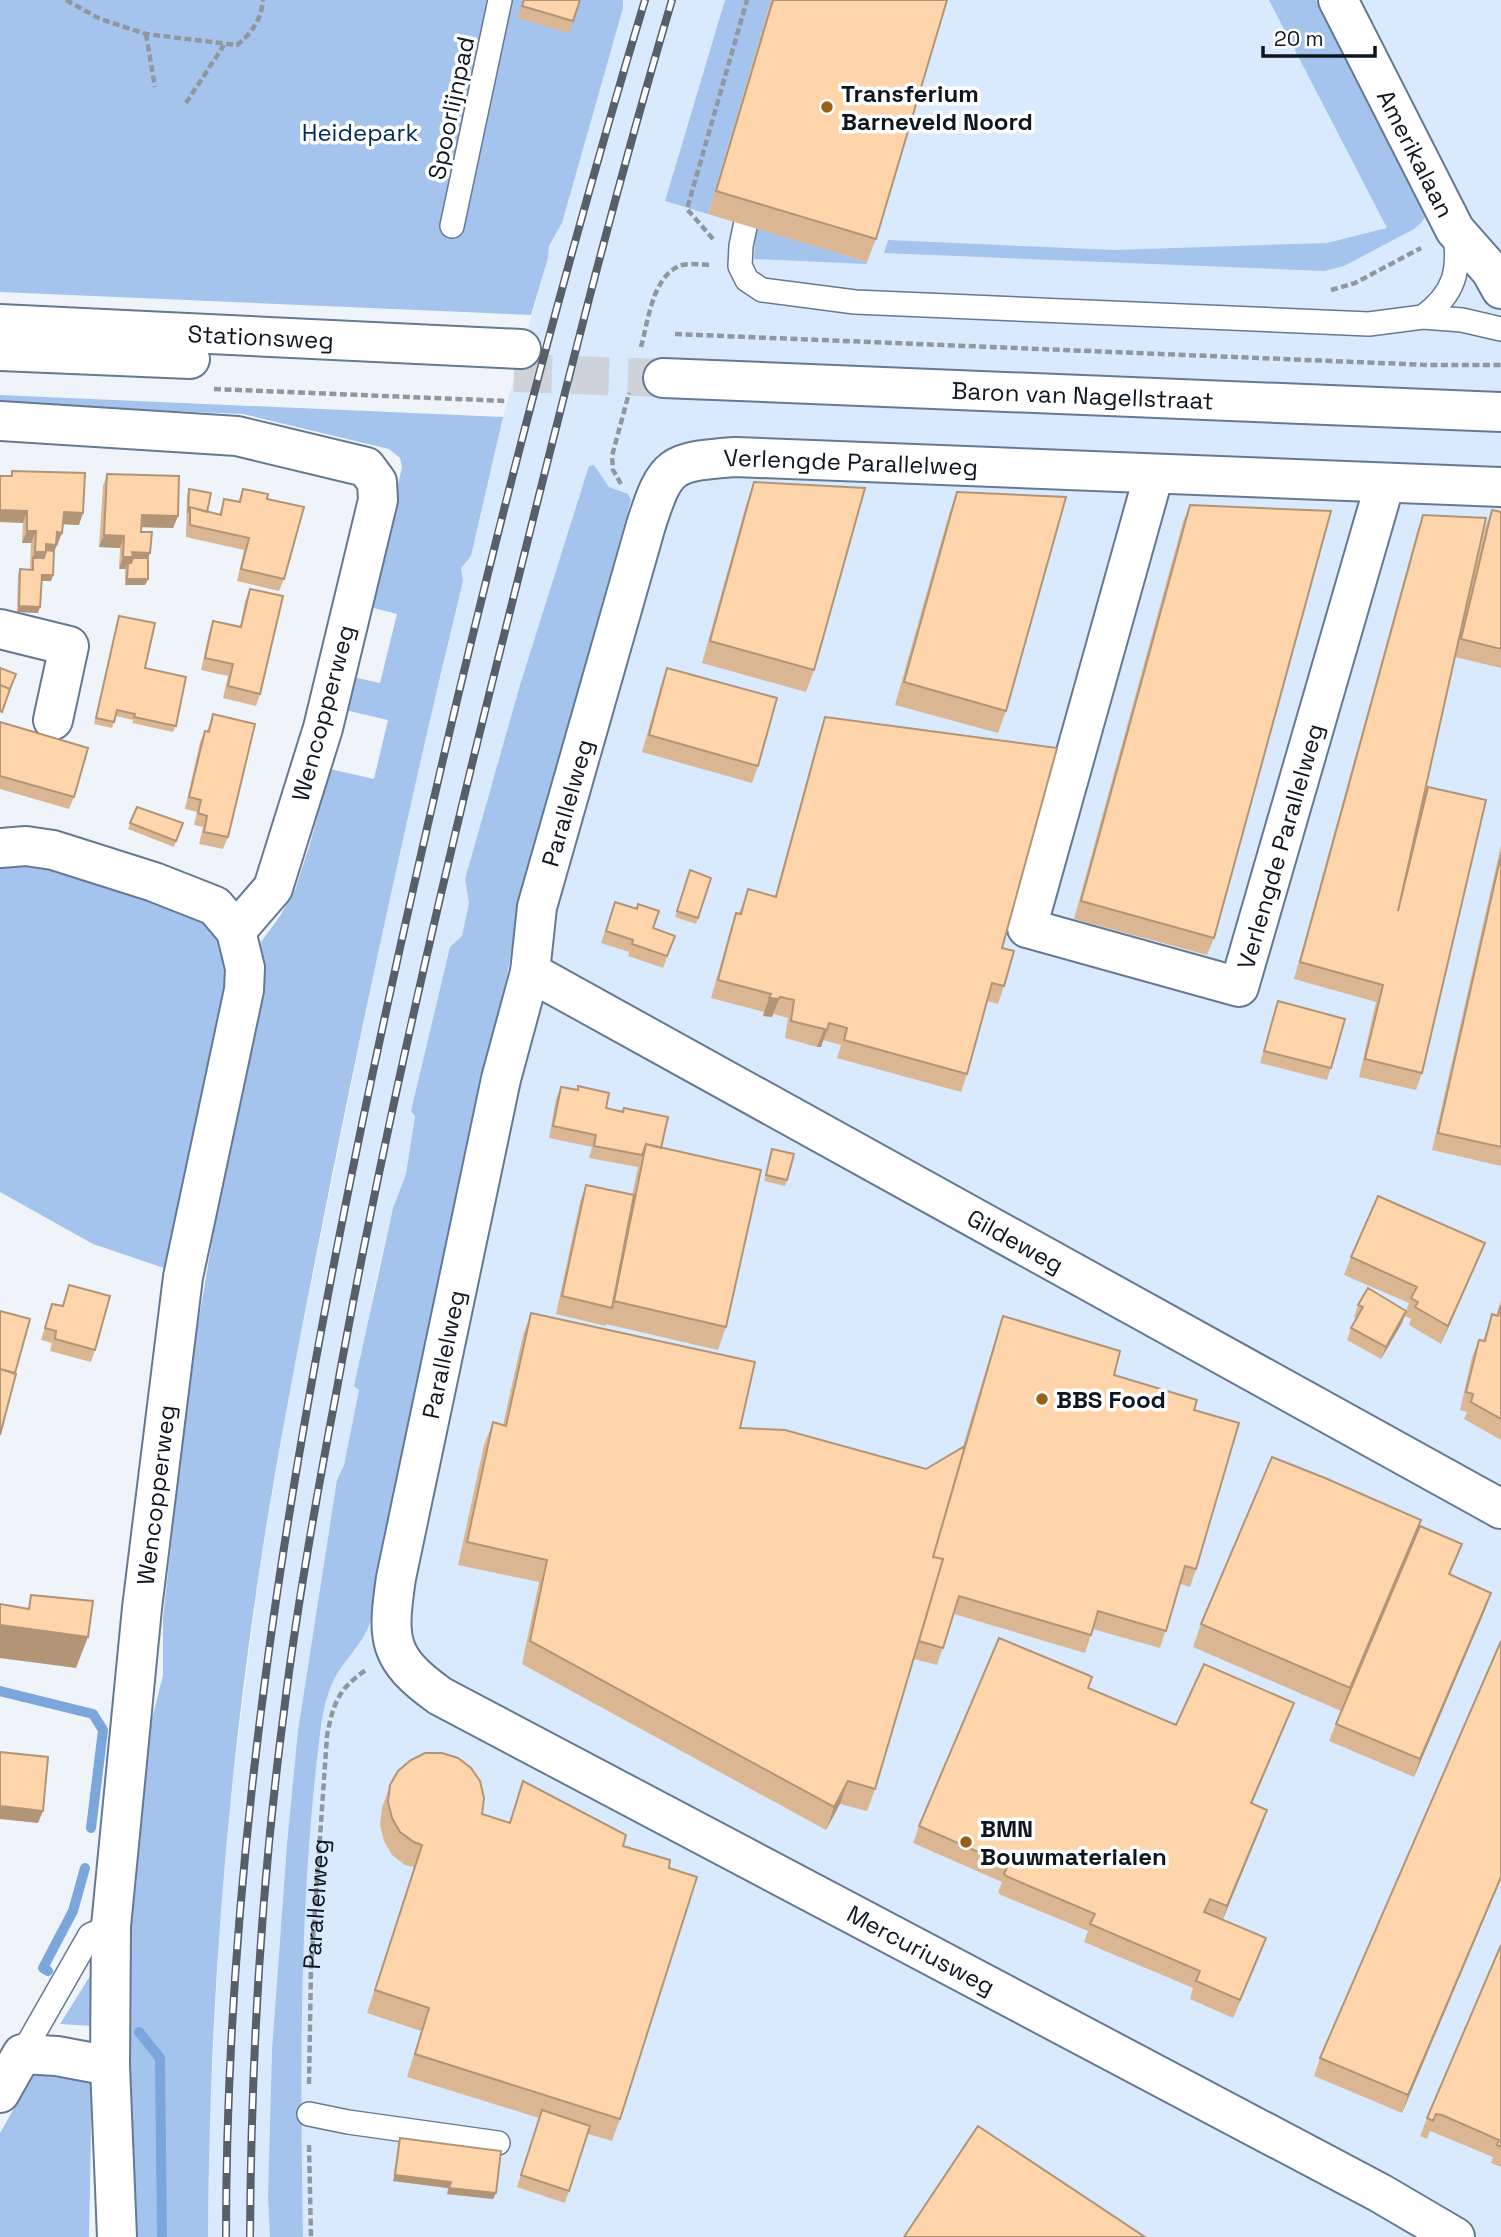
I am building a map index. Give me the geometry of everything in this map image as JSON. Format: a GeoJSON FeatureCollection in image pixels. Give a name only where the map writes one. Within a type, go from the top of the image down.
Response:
{"type":"FeatureCollection","features":[{"type":"Feature","properties":{"kind":"street","name":"Amerikalaan"},"geometry":{"type":"LineString","coordinates":[[1338,0],[1455,230],[1490,271],[1501,289]]}},
{"type":"Feature","properties":{"kind":"street","name":"Stationsweg"},"geometry":{"type":"LineString","coordinates":[[0,324],[514,374]]}},
{"type":"Feature","properties":{"kind":"street","name":"Stationsweg"},"geometry":{"type":"LineString","coordinates":[[0,351],[514,374]]}},
{"type":"Feature","properties":{"kind":"street","name":"Baron van Nagellstraat"},"geometry":{"type":"LineString","coordinates":[[669,356],[1501,388]]}},
{"type":"Feature","properties":{"kind":"street","name":"Baron van Nagellstraat"},"geometry":{"type":"LineString","coordinates":[[669,356],[1501,412]]}},
{"type":"Feature","properties":{"kind":"street","name":"Wencopperweg"},"geometry":{"type":"LineString","coordinates":[[0,421],[237,436],[366,467],[377,482],[378,499],[311,768],[273,888],[236,931]]}},
{"type":"Feature","properties":{"kind":"street","name":"Verlengde Parallelweg"},"geometry":{"type":"LineString","coordinates":[[676,467],[704,460],[735,457],[1501,487]]}},
{"type":"Feature","properties":{"kind":"street","name":"Parallelweg"},"geometry":{"type":"LineString","coordinates":[[397,1652],[392,1638],[391,1619],[396,1578],[498,1092],[530,972],[537,906],[642,538],[662,480],[676,467]]}},
{"type":"Feature","properties":{"kind":"street","name":"Verlengde Parallelweg"},"geometry":{"type":"LineString","coordinates":[[1153,474],[1027,928],[1239,987],[1385,483]]}},
{"type":"Feature","properties":{"kind":"street"},"geometry":{"type":"LineString","coordinates":[[0,629],[69,646],[53,720]]}},
{"type":"Feature","properties":{"kind":"street","name":"Wencopperweg"},"geometry":{"type":"LineString","coordinates":[[0,848],[26,846],[53,849],[154,882],[215,906],[236,931],[244,968],[244,990],[183,1277],[142,1608],[111,1926],[110,2066],[117,2237]]}},
{"type":"Feature","properties":{"kind":"street","name":"Gildeweg"},"geometry":{"type":"LineString","coordinates":[[530,972],[1501,1509]]}},
{"type":"Feature","properties":{"kind":"street","name":"Mercuriusweg"},"geometry":{"type":"LineString","coordinates":[[397,1652],[408,1672],[440,1696],[1380,2193],[1455,2237]]}},
{"type":"Feature","properties":{"kind":"street"},"geometry":{"type":"LineString","coordinates":[[0,2093],[22,2054],[57,2056],[110,2066]]}},
{"type":"Feature","properties":{"kind":"lane","name":"Spoorlijnpad"},"geometry":{"type":"LineString","coordinates":[[452,226],[500,0]]}},
{"type":"Feature","properties":{"kind":"lane"},"geometry":{"type":"LineString","coordinates":[[746,222],[740,266],[747,279],[762,290],[855,302],[1369,324],[1423,317],[1462,320],[1501,329]]}},
{"type":"Feature","properties":{"kind":"lane","name":"Amerikalaan"},"geometry":{"type":"LineString","coordinates":[[1423,317],[1452,286],[1458,260],[1455,230]]}},
{"type":"Feature","properties":{"kind":"lane"},"geometry":{"type":"LineString","coordinates":[[22,2054],[90,1935],[111,1926]]}},
{"type":"Feature","properties":{"kind":"lane"},"geometry":{"type":"LineString","coordinates":[[309,2114],[498,2143]]}},
{"type":"Feature","properties":{"kind":"path"},"geometry":{"type":"LineString","coordinates":[[66,0],[100,19],[146,34],[237,46],[251,34],[262,11],[263,0]]}},
{"type":"Feature","properties":{"kind":"path"},"geometry":{"type":"LineString","coordinates":[[747,0],[687,209],[747,279]]}},
{"type":"Feature","properties":{"kind":"path"},"geometry":{"type":"LineString","coordinates":[[146,34],[155,87]]}},
{"type":"Feature","properties":{"kind":"path"},"geometry":{"type":"LineString","coordinates":[[186,103],[224,45]]}},
{"type":"Feature","properties":{"kind":"path"},"geometry":{"type":"LineString","coordinates":[[1325,290],[1355,283],[1455,230]]}},
{"type":"Feature","properties":{"kind":"path"},"geometry":{"type":"LineString","coordinates":[[669,356],[1501,365]]}},
{"type":"Feature","properties":{"kind":"path"},"geometry":{"type":"LineString","coordinates":[[205,389],[514,374]]}},
{"type":"Feature","properties":{"kind":"path","name":"Parallelweg"},"geometry":{"type":"LineString","coordinates":[[311,2237],[309,2114],[313,1942],[327,1736],[331,1716],[342,1689],[371,1666],[397,1652]]}},
{"type":"Feature","properties":{"kind":"shaded area"},"geometry":{"type":"Polygon","coordinates":[[[623,0],[725,0],[665,201],[712,81],[748,91],[775,0],[1501,0],[1501,2237],[299,2237],[294,2107],[313,1728],[589,466],[520,685],[465,879],[469,903],[462,936],[450,947],[412,1111],[415,1116],[406,1174],[393,1208],[374,1287],[359,1390],[344,1465],[340,1473],[287,1844],[272,2050],[268,2197],[270,2237],[208,2237],[209,2136],[221,1901],[259,1574],[290,1389],[394,874],[463,582],[461,568],[471,556],[503,417],[548,258],[547,252],[557,232],[623,8],[623,0]]]}},
{"type":"Feature","properties":{"kind":"green space","name":"Heidepark"},"geometry":{"type":"Polygon","coordinates":[[[0,0],[623,0],[623,8],[562,223],[549,246],[531,315],[0,292],[0,0]]]}},
{"type":"Feature","properties":{"kind":"green space"},"geometry":{"type":"Polygon","coordinates":[[[725,0],[771,0],[708,214],[665,201],[725,0]]]}},
{"type":"Feature","properties":{"kind":"green space"},"geometry":{"type":"Polygon","coordinates":[[[1269,0],[1316,0],[1428,211],[1414,229],[1344,266],[1325,271],[884,253],[888,240],[1114,250],[1327,243],[1387,228],[1269,0]]]}},
{"type":"Feature","properties":{"kind":"green space"},"geometry":{"type":"Polygon","coordinates":[[[756,228],[867,262],[867,264],[754,259],[756,228]]]}},
{"type":"Feature","properties":{"kind":"green space"},"geometry":{"type":"Polygon","coordinates":[[[0,395],[503,417],[471,556],[461,568],[463,581],[378,952],[303,1324],[267,1523],[237,1738],[222,1904],[212,2071],[208,2237],[134,2237],[126,2049],[127,1961],[147,1739],[163,1675],[163,1618],[190,1371],[229,1142],[261,1007],[264,984],[261,942],[295,890],[330,769],[374,779],[388,720],[345,710],[353,677],[380,683],[397,614],[370,607],[402,467],[400,458],[389,449],[243,414],[0,404],[0,395]]]}},
{"type":"Feature","properties":{"kind":"green space"},"geometry":{"type":"Polygon","coordinates":[[[594,465],[609,487],[628,494],[631,500],[520,896],[508,970],[377,1573],[371,1619],[364,1636],[338,1672],[325,1707],[313,1797],[302,1985],[303,2237],[270,2237],[268,2197],[272,2050],[298,1731],[337,1480],[344,1465],[359,1390],[354,1386],[393,1208],[406,1174],[415,1116],[411,1111],[450,947],[462,936],[469,903],[465,879],[520,685],[589,466],[594,465]]]}},
{"type":"Feature","properties":{"kind":"green space"},"geometry":{"type":"Polygon","coordinates":[[[24,862],[51,867],[183,908],[220,933],[229,979],[164,1268],[93,1244],[0,1192],[0,867],[24,862]]]}},
{"type":"Feature","properties":{"kind":"green space"},"geometry":{"type":"Polygon","coordinates":[[[95,1968],[94,2026],[60,2024],[95,1968]]]}},
{"type":"Feature","properties":{"kind":"green space"},"geometry":{"type":"Polygon","coordinates":[[[37,2068],[92,2080],[89,2237],[0,2237],[0,2133],[37,2068]]]}},
{"type":"Feature","properties":{"kind":"building"},"geometry":{"type":"Polygon","coordinates":[[[524,0],[580,0],[573,21],[522,6],[524,0]]]}},
{"type":"Feature","properties":{"kind":"building","name":"Transferium Barneveld Noord"},"geometry":{"type":"Polygon","coordinates":[[[773,0],[947,0],[876,239],[716,191],[773,0]]]}},
{"type":"Feature","properties":{"kind":"building"},"geometry":{"type":"Polygon","coordinates":[[[12,471],[85,473],[83,513],[64,512],[62,533],[57,532],[56,545],[46,544],[46,552],[35,552],[36,531],[27,531],[27,511],[0,510],[0,476],[12,476],[12,471]]]}},
{"type":"Feature","properties":{"kind":"building"},"geometry":{"type":"Polygon","coordinates":[[[107,474],[179,476],[178,516],[142,515],[141,532],[152,532],[150,553],[132,552],[133,557],[123,557],[124,536],[104,535],[107,474]]]}},
{"type":"Feature","properties":{"kind":"building"},"geometry":{"type":"Polygon","coordinates":[[[754,482],[865,488],[814,670],[710,641],[754,482]]]}},
{"type":"Feature","properties":{"kind":"building"},"geometry":{"type":"Polygon","coordinates":[[[189,489],[211,493],[207,512],[190,507],[188,513],[189,489]]]}},
{"type":"Feature","properties":{"kind":"building"},"geometry":{"type":"Polygon","coordinates":[[[243,489],[268,494],[267,499],[304,507],[284,579],[241,569],[249,538],[190,525],[190,507],[221,515],[224,499],[240,502],[243,489]]]}},
{"type":"Feature","properties":{"kind":"building"},"geometry":{"type":"Polygon","coordinates":[[[957,492],[1066,497],[1006,711],[904,682],[957,492]]]}},
{"type":"Feature","properties":{"kind":"building"},"geometry":{"type":"Polygon","coordinates":[[[1190,505],[1331,511],[1214,938],[1081,901],[1190,505]]]}},
{"type":"Feature","properties":{"kind":"building"},"geometry":{"type":"Polygon","coordinates":[[[1492,510],[1501,512],[1501,649],[1461,639],[1492,510]]]}},
{"type":"Feature","properties":{"kind":"building"},"geometry":{"type":"Polygon","coordinates":[[[1423,515],[1486,518],[1398,911],[1428,787],[1486,800],[1422,1073],[1365,1059],[1383,985],[1300,962],[1423,515]]]}},
{"type":"Feature","properties":{"kind":"building"},"geometry":{"type":"Polygon","coordinates":[[[46,550],[54,551],[53,575],[42,575],[40,607],[19,606],[20,569],[33,570],[33,558],[44,558],[46,550]]]}},
{"type":"Feature","properties":{"kind":"building"},"geometry":{"type":"Polygon","coordinates":[[[133,558],[148,558],[148,579],[127,579],[128,563],[131,563],[133,558]]]}},
{"type":"Feature","properties":{"kind":"building"},"geometry":{"type":"Polygon","coordinates":[[[250,589],[283,596],[260,694],[228,686],[233,664],[205,658],[213,621],[241,627],[250,589]]]}},
{"type":"Feature","properties":{"kind":"building"},"geometry":{"type":"Polygon","coordinates":[[[119,616],[155,623],[145,668],[186,677],[176,726],[134,717],[135,714],[117,710],[114,722],[96,718],[119,616]]]}},
{"type":"Feature","properties":{"kind":"building"},"geometry":{"type":"Polygon","coordinates":[[[0,668],[16,674],[10,689],[0,685],[0,668]]]}},
{"type":"Feature","properties":{"kind":"building"},"geometry":{"type":"Polygon","coordinates":[[[667,668],[777,698],[758,766],[649,735],[667,668]]]}},
{"type":"Feature","properties":{"kind":"building"},"geometry":{"type":"Polygon","coordinates":[[[0,685],[10,689],[2,712],[0,711],[0,685]]]}},
{"type":"Feature","properties":{"kind":"building"},"geometry":{"type":"Polygon","coordinates":[[[213,714],[255,724],[228,837],[204,832],[207,816],[198,813],[201,800],[189,797],[205,731],[209,732],[213,714]]]}},
{"type":"Feature","properties":{"kind":"building"},"geometry":{"type":"Polygon","coordinates":[[[825,717],[1057,748],[1002,948],[1014,951],[1004,986],[992,983],[967,1074],[844,1040],[847,1028],[829,1023],[827,1030],[791,1021],[794,1000],[769,998],[771,994],[718,980],[736,913],[741,914],[748,889],[776,897],[825,717]]]}},
{"type":"Feature","properties":{"kind":"building"},"geometry":{"type":"Polygon","coordinates":[[[0,722],[88,748],[74,797],[0,776],[0,722]]]}},
{"type":"Feature","properties":{"kind":"building"},"geometry":{"type":"Polygon","coordinates":[[[137,807],[183,823],[176,841],[130,823],[137,807]]]}},
{"type":"Feature","properties":{"kind":"building"},"geometry":{"type":"Polygon","coordinates":[[[1501,855],[1501,1147],[1438,1133],[1501,855]]]}},
{"type":"Feature","properties":{"kind":"building"},"geometry":{"type":"Polygon","coordinates":[[[690,870],[711,878],[698,918],[677,911],[690,870]]]}},
{"type":"Feature","properties":{"kind":"building"},"geometry":{"type":"Polygon","coordinates":[[[615,902],[637,909],[638,904],[659,911],[653,928],[675,936],[667,956],[632,944],[633,940],[606,931],[615,902]]]}},
{"type":"Feature","properties":{"kind":"building"},"geometry":{"type":"Polygon","coordinates":[[[1278,1001],[1345,1019],[1331,1068],[1264,1051],[1278,1001]]]}},
{"type":"Feature","properties":{"kind":"building"},"geometry":{"type":"Polygon","coordinates":[[[578,1086],[609,1093],[606,1108],[623,1112],[624,1108],[668,1117],[661,1148],[646,1144],[642,1155],[594,1146],[596,1135],[553,1126],[561,1087],[578,1090],[578,1086]]]}},
{"type":"Feature","properties":{"kind":"building"},"geometry":{"type":"Polygon","coordinates":[[[646,1144],[761,1170],[726,1327],[614,1301],[646,1144]]]}},
{"type":"Feature","properties":{"kind":"building"},"geometry":{"type":"Polygon","coordinates":[[[772,1149],[794,1154],[787,1180],[766,1175],[772,1149]]]}},
{"type":"Feature","properties":{"kind":"building"},"geometry":{"type":"Polygon","coordinates":[[[586,1185],[634,1195],[612,1308],[562,1296],[586,1185]]]}},
{"type":"Feature","properties":{"kind":"building"},"geometry":{"type":"Polygon","coordinates":[[[1378,1196],[1485,1243],[1448,1326],[1415,1307],[1418,1302],[1411,1298],[1417,1287],[1351,1257],[1378,1196]]]}},
{"type":"Feature","properties":{"kind":"building"},"geometry":{"type":"Polygon","coordinates":[[[69,1285],[110,1296],[95,1350],[55,1339],[56,1331],[45,1328],[52,1304],[63,1306],[69,1285]]]}},
{"type":"Feature","properties":{"kind":"building"},"geometry":{"type":"Polygon","coordinates":[[[1368,1288],[1406,1311],[1386,1347],[1351,1328],[1363,1307],[1358,1305],[1368,1288]]]}},
{"type":"Feature","properties":{"kind":"building"},"geometry":{"type":"Polygon","coordinates":[[[1501,1305],[1501,1419],[1471,1402],[1473,1394],[1466,1392],[1479,1340],[1485,1341],[1492,1314],[1498,1316],[1501,1305]]]}},
{"type":"Feature","properties":{"kind":"building"},"geometry":{"type":"Polygon","coordinates":[[[0,1311],[30,1319],[15,1373],[0,1369],[0,1311]]]}},
{"type":"Feature","properties":{"kind":"building"},"geometry":{"type":"Polygon","coordinates":[[[531,1313],[755,1362],[740,1428],[785,1430],[926,1469],[965,1446],[933,1557],[943,1559],[875,1789],[848,1781],[834,1807],[530,1641],[547,1560],[467,1542],[493,1422],[506,1426],[531,1313]]]}},
{"type":"Feature","properties":{"kind":"building"},"geometry":{"type":"Polygon","coordinates":[[[1003,1316],[1120,1351],[1114,1375],[1197,1400],[1194,1410],[1239,1423],[1196,1569],[1185,1566],[1166,1631],[1098,1611],[1091,1635],[959,1596],[943,1648],[919,1641],[943,1559],[933,1557],[1003,1316]]]}},
{"type":"Feature","properties":{"kind":"building"},"geometry":{"type":"Polygon","coordinates":[[[0,1369],[16,1374],[0,1435],[0,1369]]]}},
{"type":"Feature","properties":{"kind":"building"},"geometry":{"type":"Polygon","coordinates":[[[1272,1457],[1421,1520],[1350,1688],[1201,1624],[1272,1457]]]}},
{"type":"Feature","properties":{"kind":"building"},"geometry":{"type":"Polygon","coordinates":[[[1420,1526],[1462,1544],[1449,1574],[1491,1593],[1420,1759],[1336,1724],[1420,1526]]]}},
{"type":"Feature","properties":{"kind":"building"},"geometry":{"type":"Polygon","coordinates":[[[31,1595],[93,1601],[88,1637],[0,1625],[0,1604],[29,1609],[31,1595]]]}},
{"type":"Feature","properties":{"kind":"building"},"geometry":{"type":"Polygon","coordinates":[[[999,1638],[1088,1675],[1092,1677],[1088,1688],[1176,1725],[1204,1664],[1294,1703],[1251,1803],[1267,1810],[1227,1906],[1210,1899],[1204,1912],[1266,1938],[1240,2000],[1196,1981],[1200,1971],[1090,1924],[1095,1914],[1008,1877],[1004,1874],[1008,1865],[919,1826],[999,1638]]]}},
{"type":"Feature","properties":{"kind":"building"},"geometry":{"type":"Polygon","coordinates":[[[1501,1641],[1501,1877],[1408,2095],[1320,2058],[1501,1641]]]}},
{"type":"Feature","properties":{"kind":"building"},"geometry":{"type":"Polygon","coordinates":[[[0,1752],[48,1757],[43,1811],[0,1806],[0,1752]]]}},
{"type":"Feature","properties":{"kind":"building"},"geometry":{"type":"Polygon","coordinates":[[[425,1753],[442,1753],[458,1758],[471,1768],[480,1781],[484,1798],[482,1814],[510,1823],[523,1781],[626,1835],[623,1846],[670,1860],[669,1868],[697,1877],[620,2119],[415,2054],[429,2008],[375,1990],[422,1845],[400,1832],[392,1818],[388,1802],[390,1785],[398,1771],[425,1753]]]}},
{"type":"Feature","properties":{"kind":"building"},"geometry":{"type":"Polygon","coordinates":[[[1501,1945],[1501,2147],[1497,2145],[1499,2140],[1442,2115],[1436,2114],[1433,2121],[1427,2118],[1501,1945]]]}},
{"type":"Feature","properties":{"kind":"building"},"geometry":{"type":"Polygon","coordinates":[[[542,2110],[590,2126],[569,2191],[521,2175],[542,2110]]]}},
{"type":"Feature","properties":{"kind":"building"},"geometry":{"type":"Polygon","coordinates":[[[978,2126],[1145,2237],[904,2237],[978,2126]]]}},
{"type":"Feature","properties":{"kind":"building"},"geometry":{"type":"Polygon","coordinates":[[[400,2138],[501,2151],[496,2193],[449,2188],[451,2182],[395,2175],[400,2138]]]}},
{"type":"Feature","properties":{"kind":"waterway"},"geometry":{"type":"LineString","coordinates":[[0,1691],[93,1714],[103,1730],[91,1828]]}},
{"type":"Feature","properties":{"kind":"waterway"},"geometry":{"type":"LineString","coordinates":[[48,1971],[43,1968],[73,1911],[85,1868]]}},
{"type":"Feature","properties":{"kind":"waterway"},"geometry":{"type":"LineString","coordinates":[[139,2032],[160,2058],[162,2237]]}},
{"type":"Feature","properties":{"kind":"tunnel"},"geometry":{"type":"LineString","coordinates":[[514,373],[663,378]]}},
{"type":"Feature","properties":{"kind":"railway"},"geometry":{"type":"LineString","coordinates":[[226,2237],[229,2089],[251,1795],[269,1648],[316,1357],[403,932],[466,664],[533,397],[645,0]]}},
{"type":"Feature","properties":{"kind":"railway"},"geometry":{"type":"LineString","coordinates":[[250,2237],[252,2105],[259,1973],[276,1776],[301,1591],[352,1307],[406,1045],[467,785],[599,261],[672,0]]}},
{"type":"Feature","properties":{"kind":"place","name":"Transferium Barneveld Noord"},"geometry":{"type":"Point","coordinates":[827,107]}},
{"type":"Feature","properties":{"kind":"place","name":"BBS Food"},"geometry":{"type":"Point","coordinates":[1042,1399]}},
{"type":"Feature","properties":{"kind":"place","name":"BMN Bouwmaterialen"},"geometry":{"type":"Point","coordinates":[966,1842]}}]}
